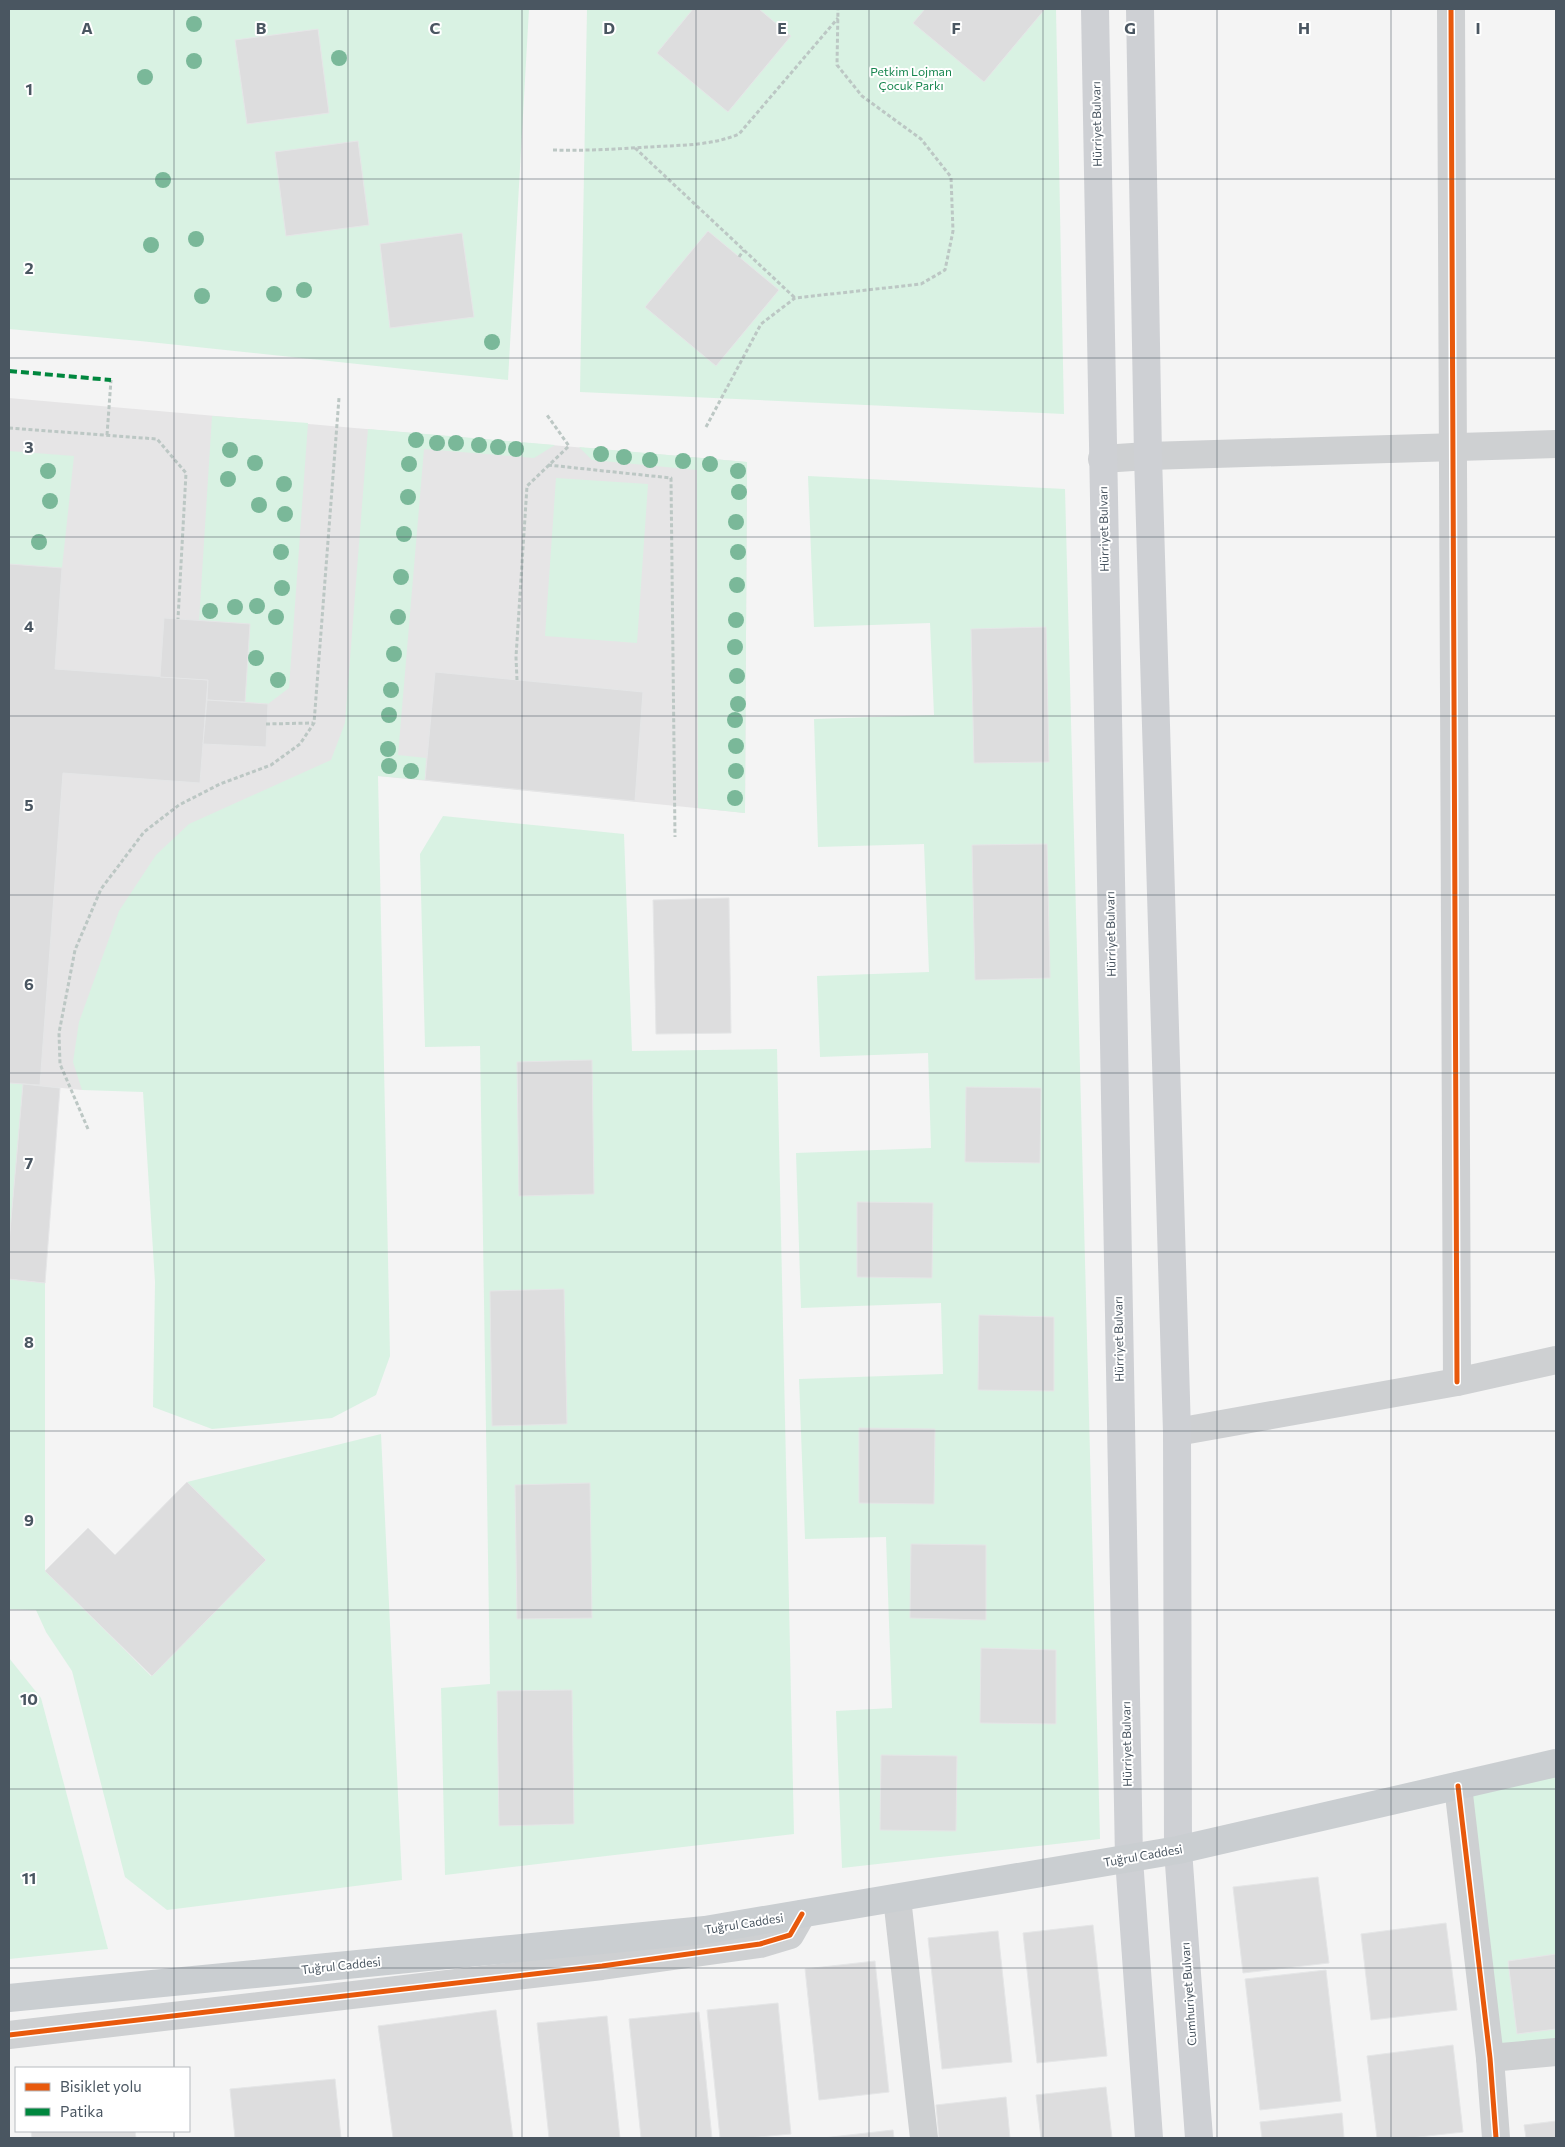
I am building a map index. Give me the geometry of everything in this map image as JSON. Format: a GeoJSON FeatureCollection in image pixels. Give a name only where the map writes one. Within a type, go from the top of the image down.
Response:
{"type":"FeatureCollection","features":[{"type":"Feature","properties":{"kind":"main road","name":"Hürriyet Bulvarı"},"geometry":{"type":"LineString","coordinates":[[1095,9],[1129,1859]]}},
{"type":"Feature","properties":{"kind":"main road"},"geometry":{"type":"LineString","coordinates":[[1140,9],[1148,456],[1177,1432],[1178,1850]]}},
{"type":"Feature","properties":{"kind":"main road","name":"Tuğrul Caddesi"},"geometry":{"type":"LineString","coordinates":[[9,1998],[705,1930],[1178,1850],[1556,1763]]}},
{"type":"Feature","properties":{"kind":"main road","name":"Cumhuriyet Bulvarı"},"geometry":{"type":"LineString","coordinates":[[1178,1850],[1200,2138]]}},
{"type":"Feature","properties":{"kind":"main road"},"geometry":{"type":"LineString","coordinates":[[1129,1859],[1149,2138]]}},
{"type":"Feature","properties":{"kind":"street"},"geometry":{"type":"LineString","coordinates":[[1451,9],[1458,1382]]}},
{"type":"Feature","properties":{"kind":"street"},"geometry":{"type":"LineString","coordinates":[[1102,459],[1556,444]]}},
{"type":"Feature","properties":{"kind":"street"},"geometry":{"type":"LineString","coordinates":[[1177,1432],[1458,1382],[1556,1360]]}},
{"type":"Feature","properties":{"kind":"street"},"geometry":{"type":"LineString","coordinates":[[1458,1786],[1490,2058],[1496,2138]]}},
{"type":"Feature","properties":{"kind":"street"},"geometry":{"type":"LineString","coordinates":[[897,1898],[924,2138]]}},
{"type":"Feature","properties":{"kind":"street"},"geometry":{"type":"LineString","coordinates":[[9,2035],[592,1967],[760,1944],[790,1935],[802,1914]]}},
{"type":"Feature","properties":{"kind":"street"},"geometry":{"type":"LineString","coordinates":[[1490,2058],[1556,2052]]}},
{"type":"Feature","properties":{"kind":"path"},"geometry":{"type":"LineString","coordinates":[[706,428],[761,324],[795,298],[921,284],[946,270],[953,231],[951,177],[921,139],[862,96],[837,65],[838,9]]}},
{"type":"Feature","properties":{"kind":"path"},"geometry":{"type":"LineString","coordinates":[[553,150],[634,148],[724,141],[739,134],[838,17]]}},
{"type":"Feature","properties":{"kind":"path"},"geometry":{"type":"LineString","coordinates":[[634,148],[795,298]]}},
{"type":"Feature","properties":{"kind":"path"},"geometry":{"type":"LineString","coordinates":[[739,257],[744,250]]}},
{"type":"Feature","properties":{"kind":"path"},"geometry":{"type":"LineString","coordinates":[[107,435],[111,380]]}},
{"type":"Feature","properties":{"kind":"path"},"geometry":{"type":"LineString","coordinates":[[88,1129],[60,1064],[58,1033],[75,950],[101,889],[144,832],[179,805],[220,784],[271,765],[300,744],[314,723],[339,398]]}},
{"type":"Feature","properties":{"kind":"path"},"geometry":{"type":"LineString","coordinates":[[517,680],[516,657],[527,486],[569,446],[547,415]]}},
{"type":"Feature","properties":{"kind":"path"},"geometry":{"type":"LineString","coordinates":[[9,428],[157,439],[186,473],[178,619]]}},
{"type":"Feature","properties":{"kind":"path"},"geometry":{"type":"LineString","coordinates":[[548,465],[671,478],[675,837]]}},
{"type":"Feature","properties":{"kind":"path"},"geometry":{"type":"LineString","coordinates":[[266,724],[314,723]]}},
{"type":"Feature","properties":{"kind":"shaded area"},"geometry":{"type":"Polygon","coordinates":[[[9,398],[747,462],[745,813],[378,776],[82,1090],[23,1084],[9,1243],[9,398]]]}},
{"type":"Feature","properties":{"kind":"green space"},"geometry":{"type":"Polygon","coordinates":[[[9,9],[529,9],[508,380],[9,329],[9,9]]]}},
{"type":"Feature","properties":{"kind":"green space","name":"Petkim Lojman Çocuk Parkı"},"geometry":{"type":"Polygon","coordinates":[[[587,9],[1056,9],[1064,414],[580,392],[587,9]]]}},
{"type":"Feature","properties":{"kind":"green space"},"geometry":{"type":"Polygon","coordinates":[[[212,416],[308,423],[289,688],[268,704],[245,702],[250,624],[199,621],[212,416]]]}},
{"type":"Feature","properties":{"kind":"green space"},"geometry":{"type":"Polygon","coordinates":[[[368,429],[555,445],[534,458],[424,449],[398,755],[426,758],[425,780],[378,776],[390,1356],[376,1395],[332,1418],[212,1429],[153,1407],[155,1282],[143,1092],[82,1090],[73,1062],[79,1022],[119,911],[156,855],[189,824],[331,760],[345,723],[368,429]]]}},
{"type":"Feature","properties":{"kind":"green space"},"geometry":{"type":"Polygon","coordinates":[[[579,447],[747,462],[745,813],[698,808],[697,470],[592,460],[579,447]]]}},
{"type":"Feature","properties":{"kind":"green space"},"geometry":{"type":"Polygon","coordinates":[[[9,451],[74,456],[62,568],[9,564],[9,451]]]}},
{"type":"Feature","properties":{"kind":"green space"},"geometry":{"type":"Polygon","coordinates":[[[808,476],[1065,489],[1100,1839],[842,1868],[836,1711],[892,1708],[886,1537],[805,1539],[799,1379],[943,1374],[941,1303],[801,1308],[796,1153],[931,1148],[928,1053],[820,1057],[817,976],[929,972],[924,844],[818,847],[814,719],[934,715],[930,623],[814,627],[808,476]]]}},
{"type":"Feature","properties":{"kind":"green space"},"geometry":{"type":"Polygon","coordinates":[[[556,478],[648,484],[637,643],[545,636],[556,478]]]}},
{"type":"Feature","properties":{"kind":"green space"},"geometry":{"type":"Polygon","coordinates":[[[443,816],[624,834],[632,1051],[777,1049],[794,1834],[445,1875],[441,1688],[490,1684],[480,1046],[425,1047],[420,854],[443,816]]]}},
{"type":"Feature","properties":{"kind":"green space"},"geometry":{"type":"Polygon","coordinates":[[[9,1083],[23,1084],[9,1243],[9,1083]]]}},
{"type":"Feature","properties":{"kind":"green space"},"geometry":{"type":"Polygon","coordinates":[[[9,1279],[45,1283],[45,1571],[151,1676],[265,1560],[187,1482],[381,1434],[402,1880],[167,1910],[125,1877],[72,1671],[46,1632],[36,1610],[9,1609],[9,1279]]]}},
{"type":"Feature","properties":{"kind":"green space"},"geometry":{"type":"Polygon","coordinates":[[[9,1658],[41,1698],[108,1949],[9,1959],[9,1658]]]}},
{"type":"Feature","properties":{"kind":"green space"},"geometry":{"type":"Polygon","coordinates":[[[1556,1763],[1556,2052],[1490,2058],[1458,1786],[1556,1763]]]}},
{"type":"Feature","properties":{"kind":"building"},"geometry":{"type":"Polygon","coordinates":[[[693,9],[759,9],[791,36],[728,112],[657,53],[693,9]]]}},
{"type":"Feature","properties":{"kind":"building"},"geometry":{"type":"Polygon","coordinates":[[[925,9],[1045,9],[984,82],[913,23],[925,9]]]}},
{"type":"Feature","properties":{"kind":"building"},"geometry":{"type":"Polygon","coordinates":[[[318,29],[329,113],[247,124],[235,40],[318,29]]]}},
{"type":"Feature","properties":{"kind":"building"},"geometry":{"type":"Polygon","coordinates":[[[358,141],[369,225],[286,236],[275,152],[358,141]]]}},
{"type":"Feature","properties":{"kind":"building"},"geometry":{"type":"Polygon","coordinates":[[[708,231],[779,290],[716,366],[645,307],[708,231]]]}},
{"type":"Feature","properties":{"kind":"building"},"geometry":{"type":"Polygon","coordinates":[[[462,233],[474,317],[390,328],[380,244],[462,233]]]}},
{"type":"Feature","properties":{"kind":"building"},"geometry":{"type":"Polygon","coordinates":[[[9,564],[62,568],[55,669],[208,680],[200,783],[63,773],[40,1085],[9,1083],[9,564]]]}},
{"type":"Feature","properties":{"kind":"building"},"geometry":{"type":"Polygon","coordinates":[[[164,618],[250,624],[245,702],[207,700],[208,680],[160,677],[164,618]]]}},
{"type":"Feature","properties":{"kind":"building"},"geometry":{"type":"Polygon","coordinates":[[[1046,627],[1049,762],[974,763],[971,629],[1046,627]]]}},
{"type":"Feature","properties":{"kind":"building"},"geometry":{"type":"Polygon","coordinates":[[[435,672],[643,692],[635,801],[425,780],[435,672]]]}},
{"type":"Feature","properties":{"kind":"building"},"geometry":{"type":"Polygon","coordinates":[[[207,700],[268,704],[266,747],[203,744],[207,700]]]}},
{"type":"Feature","properties":{"kind":"building"},"geometry":{"type":"Polygon","coordinates":[[[1047,844],[1050,978],[975,980],[972,845],[1047,844]]]}},
{"type":"Feature","properties":{"kind":"building"},"geometry":{"type":"Polygon","coordinates":[[[729,898],[731,1033],[656,1034],[653,900],[729,898]]]}},
{"type":"Feature","properties":{"kind":"building"},"geometry":{"type":"Polygon","coordinates":[[[592,1060],[594,1194],[519,1196],[517,1062],[592,1060]]]}},
{"type":"Feature","properties":{"kind":"building"},"geometry":{"type":"Polygon","coordinates":[[[23,1084],[60,1088],[45,1283],[9,1279],[9,1243],[23,1084]]]}},
{"type":"Feature","properties":{"kind":"building"},"geometry":{"type":"Polygon","coordinates":[[[966,1087],[1041,1088],[1040,1163],[965,1162],[966,1087]]]}},
{"type":"Feature","properties":{"kind":"building"},"geometry":{"type":"Polygon","coordinates":[[[857,1202],[933,1203],[932,1278],[857,1277],[857,1202]]]}},
{"type":"Feature","properties":{"kind":"building"},"geometry":{"type":"Polygon","coordinates":[[[564,1289],[567,1424],[492,1426],[490,1291],[564,1289]]]}},
{"type":"Feature","properties":{"kind":"building"},"geometry":{"type":"Polygon","coordinates":[[[979,1315],[1054,1317],[1054,1391],[978,1390],[979,1315]]]}},
{"type":"Feature","properties":{"kind":"building"},"geometry":{"type":"Polygon","coordinates":[[[859,1428],[935,1429],[934,1504],[859,1503],[859,1428]]]}},
{"type":"Feature","properties":{"kind":"building"},"geometry":{"type":"Polygon","coordinates":[[[187,1482],[266,1560],[152,1676],[45,1571],[88,1528],[115,1555],[187,1482]]]}},
{"type":"Feature","properties":{"kind":"building"},"geometry":{"type":"Polygon","coordinates":[[[590,1483],[592,1618],[517,1619],[515,1485],[590,1483]]]}},
{"type":"Feature","properties":{"kind":"building"},"geometry":{"type":"Polygon","coordinates":[[[911,1544],[986,1545],[986,1620],[910,1618],[911,1544]]]}},
{"type":"Feature","properties":{"kind":"building"},"geometry":{"type":"Polygon","coordinates":[[[981,1648],[1056,1650],[1056,1724],[980,1723],[981,1648]]]}},
{"type":"Feature","properties":{"kind":"building"},"geometry":{"type":"Polygon","coordinates":[[[572,1690],[574,1824],[499,1826],[497,1691],[572,1690]]]}},
{"type":"Feature","properties":{"kind":"building"},"geometry":{"type":"Polygon","coordinates":[[[881,1755],[957,1756],[956,1831],[880,1830],[881,1755]]]}},
{"type":"Feature","properties":{"kind":"building"},"geometry":{"type":"Polygon","coordinates":[[[1318,1877],[1329,1963],[1243,1973],[1233,1887],[1318,1877]]]}},
{"type":"Feature","properties":{"kind":"building"},"geometry":{"type":"Polygon","coordinates":[[[1446,1923],[1457,2010],[1371,2020],[1361,1934],[1446,1923]]]}},
{"type":"Feature","properties":{"kind":"building"},"geometry":{"type":"Polygon","coordinates":[[[1093,1925],[1107,2056],[1037,2063],[1023,1933],[1093,1925]]]}},
{"type":"Feature","properties":{"kind":"building"},"geometry":{"type":"Polygon","coordinates":[[[998,1931],[1012,2062],[942,2069],[928,1938],[998,1931]]]}},
{"type":"Feature","properties":{"kind":"building"},"geometry":{"type":"Polygon","coordinates":[[[1556,1954],[1556,2029],[1517,2034],[1508,1961],[1556,1954]]]}},
{"type":"Feature","properties":{"kind":"building"},"geometry":{"type":"Polygon","coordinates":[[[875,1961],[889,2092],[819,2100],[805,1969],[875,1961]]]}},
{"type":"Feature","properties":{"kind":"building"},"geometry":{"type":"Polygon","coordinates":[[[1326,1970],[1341,2101],[1260,2110],[1245,1979],[1326,1970]]]}},
{"type":"Feature","properties":{"kind":"building"},"geometry":{"type":"Polygon","coordinates":[[[778,2003],[791,2134],[748,2138],[720,2138],[707,2010],[778,2003]]]}},
{"type":"Feature","properties":{"kind":"building"},"geometry":{"type":"Polygon","coordinates":[[[496,2010],[513,2138],[393,2138],[378,2026],[496,2010]]]}},
{"type":"Feature","properties":{"kind":"building"},"geometry":{"type":"Polygon","coordinates":[[[699,2012],[712,2138],[641,2138],[629,2019],[699,2012]]]}},
{"type":"Feature","properties":{"kind":"building"},"geometry":{"type":"Polygon","coordinates":[[[607,2016],[620,2138],[549,2138],[537,2023],[607,2016]]]}},
{"type":"Feature","properties":{"kind":"building"},"geometry":{"type":"Polygon","coordinates":[[[1453,2045],[1463,2132],[1410,2138],[1377,2138],[1367,2056],[1453,2045]]]}},
{"type":"Feature","properties":{"kind":"building"},"geometry":{"type":"Polygon","coordinates":[[[335,2079],[341,2138],[235,2138],[230,2089],[335,2079]]]}},
{"type":"Feature","properties":{"kind":"building"},"geometry":{"type":"Polygon","coordinates":[[[1106,2087],[1112,2138],[1041,2138],[1036,2095],[1106,2087]]]}},
{"type":"Feature","properties":{"kind":"building"},"geometry":{"type":"Polygon","coordinates":[[[1006,2097],[1010,2138],[939,2138],[936,2105],[1006,2097]]]}},
{"type":"Feature","properties":{"kind":"building"},"geometry":{"type":"Polygon","coordinates":[[[1342,2113],[1344,2138],[1262,2138],[1260,2122],[1342,2113]]]}},
{"type":"Feature","properties":{"kind":"building"},"geometry":{"type":"Polygon","coordinates":[[[1556,2121],[1556,2138],[1526,2138],[1524,2125],[1556,2121]]]}},
{"type":"Feature","properties":{"kind":"building"},"geometry":{"type":"Polygon","coordinates":[[[893,2130],[894,2138],[823,2138],[893,2130]]]}},
{"type":"Feature","properties":{"kind":"building"},"geometry":{"type":"Polygon","coordinates":[[[31,2132],[135,2132],[136,2138],[32,2138],[31,2132]]]}},
{"type":"Feature","properties":{"kind":"marked path"},"geometry":{"type":"LineString","coordinates":[[9,371],[111,380]]}},
{"type":"Feature","properties":{"kind":"cycle path"},"geometry":{"type":"LineString","coordinates":[[1451,9],[1457,1382]]}},
{"type":"Feature","properties":{"kind":"cycle path"},"geometry":{"type":"LineString","coordinates":[[1458,1786],[1490,2058],[1496,2138]]}},
{"type":"Feature","properties":{"kind":"cycle path"},"geometry":{"type":"LineString","coordinates":[[9,2035],[602,1966],[760,1944],[790,1935],[802,1914]]}}]}
